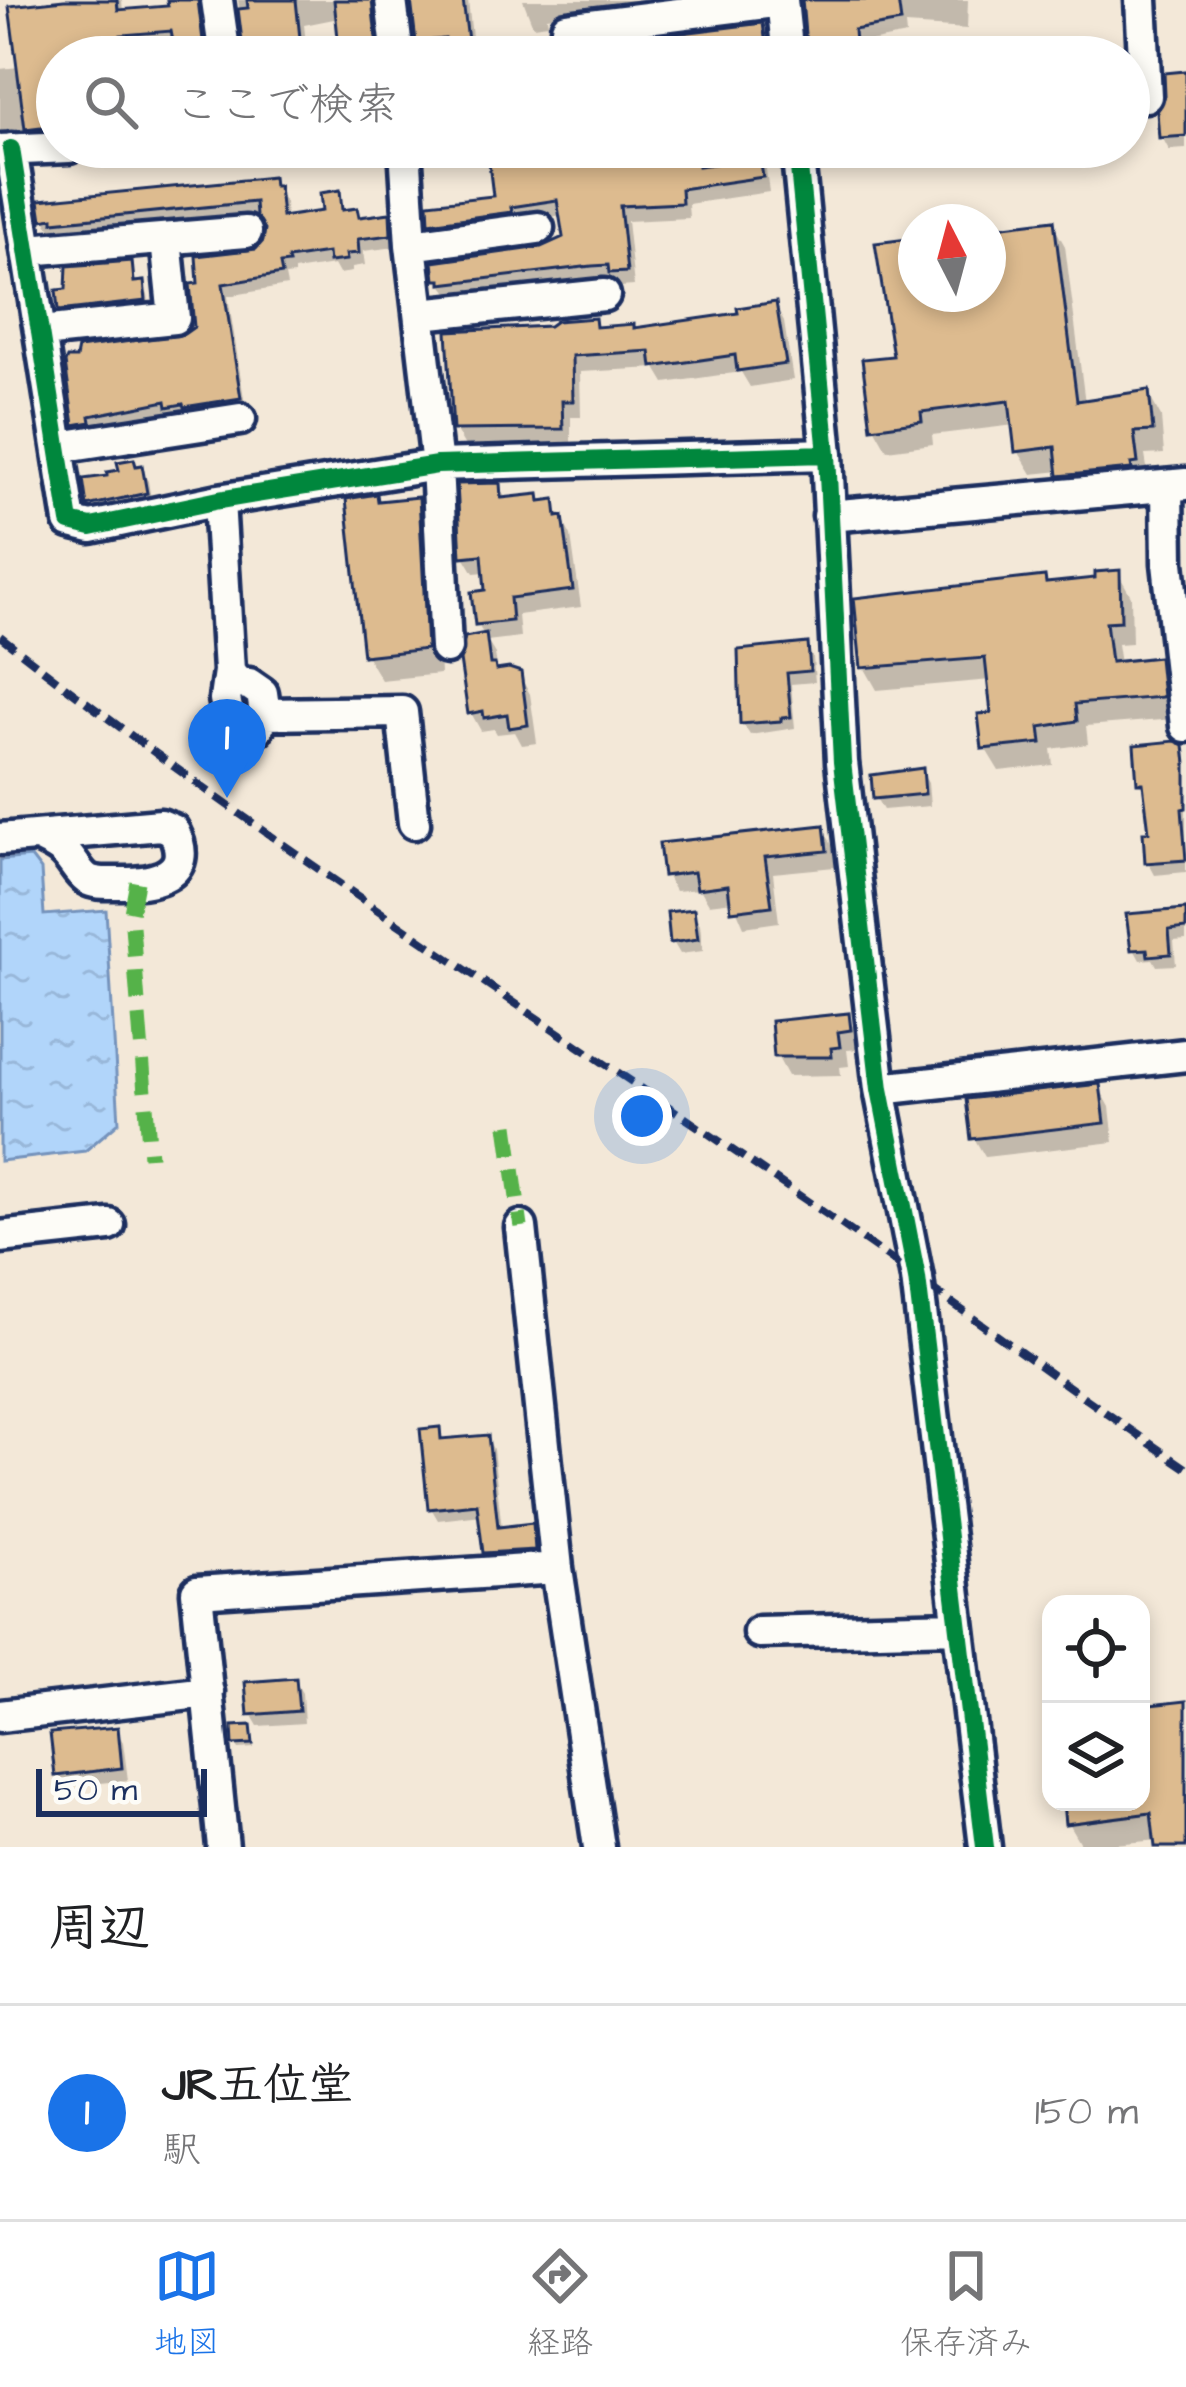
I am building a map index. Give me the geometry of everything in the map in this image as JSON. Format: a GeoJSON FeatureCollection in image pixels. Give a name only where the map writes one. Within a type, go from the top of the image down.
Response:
{"type":"FeatureCollection","features":[{"type":"Feature","properties":{"kind":"street"},"geometry":{"type":"LineString","coordinates":[[217,0],[222,36]]}},
{"type":"Feature","properties":{"kind":"street"},"geometry":{"type":"LineString","coordinates":[[391,0],[395,36]]}},
{"type":"Feature","properties":{"kind":"street"},"geometry":{"type":"LineString","coordinates":[[567,28],[782,0],[786,36]]}},
{"type":"Feature","properties":{"kind":"street"},"geometry":{"type":"LineString","coordinates":[[1141,0],[1143,36]]}},
{"type":"Feature","properties":{"kind":"street"},"geometry":{"type":"LineString","coordinates":[[36,149],[6,150],[28,250],[70,522],[91,527],[219,500],[437,466],[826,454]]}},
{"type":"Feature","properties":{"kind":"street"},"geometry":{"type":"LineString","coordinates":[[406,168],[437,466],[446,648]]}},
{"type":"Feature","properties":{"kind":"street"},"geometry":{"type":"LineString","coordinates":[[799,168],[826,454],[842,762],[880,1090],[917,1278],[985,1847]]}},
{"type":"Feature","properties":{"kind":"street"},"geometry":{"type":"LineString","coordinates":[[411,244],[538,228]]}},
{"type":"Feature","properties":{"kind":"street"},"geometry":{"type":"LineString","coordinates":[[28,250],[246,232]]}},
{"type":"Feature","properties":{"kind":"street"},"geometry":{"type":"LineString","coordinates":[[42,332],[175,318],[166,240]]}},
{"type":"Feature","properties":{"kind":"street"},"geometry":{"type":"LineString","coordinates":[[421,314],[604,295]]}},
{"type":"Feature","properties":{"kind":"street"},"geometry":{"type":"LineString","coordinates":[[59,447],[240,419]]}},
{"type":"Feature","properties":{"kind":"street"},"geometry":{"type":"LineString","coordinates":[[829,516],[1177,485],[1168,563],[1186,727]]}},
{"type":"Feature","properties":{"kind":"street"},"geometry":{"type":"LineString","coordinates":[[219,500],[229,671],[225,699],[230,723],[246,730],[257,729],[265,714],[402,712],[414,823]]}},
{"type":"Feature","properties":{"kind":"street"},"geometry":{"type":"LineString","coordinates":[[0,839],[38,836]]}},
{"type":"Feature","properties":{"kind":"street"},"geometry":{"type":"LineString","coordinates":[[880,1090],[1186,1055]]}},
{"type":"Feature","properties":{"kind":"street"},"geometry":{"type":"LineString","coordinates":[[0,1237],[110,1225]]}},
{"type":"Feature","properties":{"kind":"street"},"geometry":{"type":"LineString","coordinates":[[521,1227],[557,1568],[598,1847]]}},
{"type":"Feature","properties":{"kind":"street"},"geometry":{"type":"LineString","coordinates":[[223,1847],[197,1592],[557,1568]]}},
{"type":"Feature","properties":{"kind":"street"},"geometry":{"type":"LineString","coordinates":[[759,1632],[957,1627]]}},
{"type":"Feature","properties":{"kind":"street"},"geometry":{"type":"LineString","coordinates":[[0,1716],[208,1692]]}},
{"type":"Feature","properties":{"kind":"water"},"geometry":{"type":"Polygon","coordinates":[[[31,857],[41,870],[44,915],[106,910],[119,1122],[85,1151],[0,1161],[0,860],[31,857]]]}},
{"type":"Feature","properties":{"kind":"building"},"geometry":{"type":"Polygon","coordinates":[[[117,0],[118,10],[168,6],[167,0],[198,0],[202,36],[172,36],[171,31],[36,36],[36,128],[25,129],[9,6],[117,0]]]}},
{"type":"Feature","properties":{"kind":"building"},"geometry":{"type":"Polygon","coordinates":[[[247,0],[296,0],[300,36],[241,36],[238,9],[248,8],[247,0]]]}},
{"type":"Feature","properties":{"kind":"building"},"geometry":{"type":"Polygon","coordinates":[[[334,0],[372,0],[376,36],[338,36],[334,0]]]}},
{"type":"Feature","properties":{"kind":"building"},"geometry":{"type":"Polygon","coordinates":[[[411,0],[463,0],[467,36],[415,36],[411,0]]]}},
{"type":"Feature","properties":{"kind":"building"},"geometry":{"type":"Polygon","coordinates":[[[802,0],[898,0],[901,22],[854,30],[854,36],[805,36],[802,0]]]}},
{"type":"Feature","properties":{"kind":"building"},"geometry":{"type":"Polygon","coordinates":[[[763,23],[765,36],[658,36],[763,23]]]}},
{"type":"Feature","properties":{"kind":"building"},"geometry":{"type":"Polygon","coordinates":[[[1186,71],[1186,136],[1159,138],[1157,112],[1165,96],[1164,73],[1186,71]]]}},
{"type":"Feature","properties":{"kind":"building"},"geometry":{"type":"Polygon","coordinates":[[[490,168],[762,168],[763,177],[681,189],[682,203],[620,206],[627,272],[609,273],[608,265],[592,266],[441,284],[435,280],[433,262],[541,247],[563,237],[557,200],[511,207],[512,212],[429,223],[428,203],[493,196],[490,168]]]}},
{"type":"Feature","properties":{"kind":"building"},"geometry":{"type":"Polygon","coordinates":[[[273,177],[274,186],[279,186],[282,217],[322,211],[320,193],[340,190],[342,210],[357,208],[359,217],[390,213],[391,235],[358,239],[359,253],[346,254],[347,260],[329,262],[328,253],[288,259],[289,263],[280,264],[282,274],[223,284],[241,398],[184,407],[167,407],[166,401],[90,416],[91,422],[74,425],[67,358],[76,358],[78,348],[184,334],[194,327],[190,284],[198,283],[196,256],[256,249],[265,229],[256,216],[255,202],[53,222],[53,218],[42,220],[39,200],[273,177]]]}},
{"type":"Feature","properties":{"kind":"building"},"geometry":{"type":"Polygon","coordinates":[[[1054,220],[1077,401],[1149,390],[1153,431],[1134,432],[1138,463],[1131,464],[1132,469],[1058,476],[1055,447],[1015,452],[1009,401],[921,412],[922,421],[871,428],[862,359],[893,356],[875,243],[898,240],[898,312],[1006,312],[1006,226],[1054,220]]]}},
{"type":"Feature","properties":{"kind":"building"},"geometry":{"type":"Polygon","coordinates":[[[132,261],[134,282],[144,281],[146,301],[58,311],[56,290],[66,289],[67,266],[132,261]]]}},
{"type":"Feature","properties":{"kind":"building"},"geometry":{"type":"Polygon","coordinates":[[[776,302],[786,364],[737,371],[735,355],[652,367],[650,351],[572,356],[573,401],[562,401],[563,429],[453,430],[447,331],[549,326],[556,321],[595,318],[596,327],[634,324],[634,328],[738,313],[737,308],[776,302]]]}},
{"type":"Feature","properties":{"kind":"building"},"geometry":{"type":"Polygon","coordinates":[[[134,459],[136,466],[142,465],[147,493],[87,506],[83,479],[107,476],[119,470],[117,462],[134,459]]]}},
{"type":"Feature","properties":{"kind":"building"},"geometry":{"type":"Polygon","coordinates":[[[500,483],[501,498],[539,494],[540,501],[555,499],[557,517],[563,516],[573,590],[510,598],[512,621],[475,625],[471,592],[485,590],[482,555],[461,557],[457,484],[500,483]]]}},
{"type":"Feature","properties":{"kind":"building"},"geometry":{"type":"Polygon","coordinates":[[[377,494],[378,501],[419,497],[427,649],[363,656],[346,499],[377,494]]]}},
{"type":"Feature","properties":{"kind":"building"},"geometry":{"type":"Polygon","coordinates":[[[1120,570],[1121,621],[1106,622],[1111,662],[1159,657],[1163,697],[1075,704],[1077,721],[1040,727],[1042,743],[982,749],[978,714],[991,713],[985,658],[861,668],[854,598],[1045,576],[1046,583],[1095,578],[1095,572],[1120,570]]]}},
{"type":"Feature","properties":{"kind":"building"},"geometry":{"type":"Polygon","coordinates":[[[486,633],[490,664],[496,670],[521,672],[528,725],[509,728],[507,714],[484,718],[483,711],[468,714],[460,660],[465,637],[486,633]]]}},
{"type":"Feature","properties":{"kind":"building"},"geometry":{"type":"Polygon","coordinates":[[[808,643],[810,671],[787,673],[791,717],[740,724],[738,650],[808,643]]]}},
{"type":"Feature","properties":{"kind":"building"},"geometry":{"type":"Polygon","coordinates":[[[1175,741],[1184,745],[1186,764],[1186,808],[1182,809],[1186,860],[1145,863],[1143,832],[1149,832],[1134,745],[1175,741]]]}},
{"type":"Feature","properties":{"kind":"building"},"geometry":{"type":"Polygon","coordinates":[[[923,768],[925,794],[873,799],[871,775],[923,768]]]}},
{"type":"Feature","properties":{"kind":"building"},"geometry":{"type":"Polygon","coordinates":[[[824,825],[827,851],[765,857],[772,906],[731,911],[728,885],[697,889],[694,872],[663,876],[659,843],[824,825]]]}},
{"type":"Feature","properties":{"kind":"building"},"geometry":{"type":"Polygon","coordinates":[[[694,909],[698,939],[670,943],[667,912],[694,909]]]}},
{"type":"Feature","properties":{"kind":"building"},"geometry":{"type":"Polygon","coordinates":[[[1186,909],[1186,928],[1169,930],[1171,954],[1148,956],[1147,949],[1131,950],[1126,914],[1186,909]]]}},
{"type":"Feature","properties":{"kind":"building"},"geometry":{"type":"Polygon","coordinates":[[[849,1013],[851,1030],[838,1032],[840,1047],[831,1048],[832,1057],[774,1057],[771,1021],[849,1013]]]}},
{"type":"Feature","properties":{"kind":"building"},"geometry":{"type":"Polygon","coordinates":[[[1100,1084],[1105,1123],[971,1139],[966,1099],[1100,1084]]]}},
{"type":"Feature","properties":{"kind":"building"},"geometry":{"type":"Polygon","coordinates":[[[440,1427],[441,1439],[488,1435],[498,1527],[533,1523],[535,1550],[483,1553],[477,1504],[428,1509],[420,1429],[440,1427]]]}},
{"type":"Feature","properties":{"kind":"building"},"geometry":{"type":"Polygon","coordinates":[[[296,1678],[299,1711],[248,1715],[245,1682],[296,1678]]]}},
{"type":"Feature","properties":{"kind":"building"},"geometry":{"type":"Polygon","coordinates":[[[1186,1701],[1186,1847],[1155,1847],[1151,1813],[1065,1824],[1064,1811],[1150,1811],[1150,1705],[1186,1701]]]}},
{"type":"Feature","properties":{"kind":"building"},"geometry":{"type":"Polygon","coordinates":[[[251,1725],[253,1744],[233,1745],[232,1726],[251,1725]]]}},
{"type":"Feature","properties":{"kind":"building"},"geometry":{"type":"Polygon","coordinates":[[[118,1727],[122,1768],[55,1776],[50,1733],[118,1727]]]}},
{"type":"Feature","properties":{"kind":"railway"},"geometry":{"type":"LineString","coordinates":[[0,636],[306,860],[829,1216],[1186,1468]]}},
{"type":"Feature","properties":{"kind":"marked path"},"geometry":{"type":"LineString","coordinates":[[137,882],[131,913],[150,1157]]}},
{"type":"Feature","properties":{"kind":"marked path"},"geometry":{"type":"LineString","coordinates":[[507,1125],[521,1227]]}},
{"type":"Feature","properties":{"kind":"cycle path"},"geometry":{"type":"LineString","coordinates":[[11,149],[70,522],[91,527],[219,500],[437,465],[827,454]]}},
{"type":"Feature","properties":{"kind":"cycle path"},"geometry":{"type":"LineString","coordinates":[[799,168],[827,454],[842,762],[880,1089],[917,1278],[985,1847]]}},
{"type":"Feature","properties":{"kind":"place","name":"JR五位堂"},"geometry":{"type":"Point","coordinates":[227,798]}}]}
